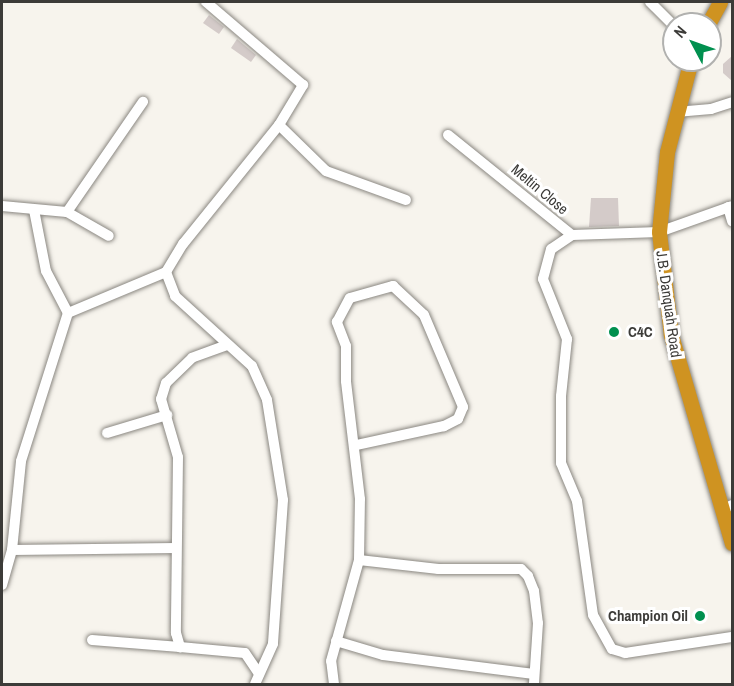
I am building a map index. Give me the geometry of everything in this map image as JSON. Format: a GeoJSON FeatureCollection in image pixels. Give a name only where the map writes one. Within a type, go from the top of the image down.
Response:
{"type":"FeatureCollection","features":[{"type":"Feature","properties":{"kind":"highway","name":"J.B. Danquah Road"},"geometry":{"type":"LineString","coordinates":[[688,72],[667,152],[659,232],[671,335],[727,507],[732,543]]}},
{"type":"Feature","properties":{"kind":"street"},"geometry":{"type":"LineString","coordinates":[[68,313],[166,272],[183,243],[279,125],[303,85],[206,2]]}},
{"type":"Feature","properties":{"kind":"street"},"geometry":{"type":"LineString","coordinates":[[650,2],[662,14]]}},
{"type":"Feature","properties":{"kind":"street"},"geometry":{"type":"LineString","coordinates":[[67,212],[143,102]]}},
{"type":"Feature","properties":{"kind":"street"},"geometry":{"type":"LineString","coordinates":[[676,112],[711,109],[732,102]]}},
{"type":"Feature","properties":{"kind":"street"},"geometry":{"type":"LineString","coordinates":[[279,125],[326,171],[406,200]]}},
{"type":"Feature","properties":{"kind":"street","name":"Meltin Close"},"geometry":{"type":"LineString","coordinates":[[448,135],[572,235],[659,232],[730,207]]}},
{"type":"Feature","properties":{"kind":"street"},"geometry":{"type":"LineString","coordinates":[[2,206],[67,212],[109,236]]}},
{"type":"Feature","properties":{"kind":"street"},"geometry":{"type":"LineString","coordinates":[[730,207],[732,221]]}},
{"type":"Feature","properties":{"kind":"street"},"geometry":{"type":"LineString","coordinates":[[2,585],[12,550],[21,461],[68,313],[46,271],[34,210]]}},
{"type":"Feature","properties":{"kind":"street"},"geometry":{"type":"LineString","coordinates":[[572,235],[551,249],[543,279],[567,339],[561,386],[561,463],[577,501],[593,615],[612,649],[625,653],[732,637]]}},
{"type":"Feature","properties":{"kind":"street"},"geometry":{"type":"LineString","coordinates":[[166,272],[175,296],[252,366],[267,400],[283,500],[273,644],[257,679]]}},
{"type":"Feature","properties":{"kind":"street"},"geometry":{"type":"LineString","coordinates":[[334,684],[331,662],[359,560],[356,445],[346,381],[346,346],[336,322],[350,298],[393,285],[424,315],[463,407],[458,419],[444,426],[356,445]]}},
{"type":"Feature","properties":{"kind":"street"},"geometry":{"type":"LineString","coordinates":[[180,647],[176,633],[176,548],[180,515],[178,457],[161,399],[166,383],[192,358],[227,345]]}},
{"type":"Feature","properties":{"kind":"street"},"geometry":{"type":"LineString","coordinates":[[106,433],[167,415]]}},
{"type":"Feature","properties":{"kind":"street"},"geometry":{"type":"LineString","coordinates":[[12,550],[176,548]]}},
{"type":"Feature","properties":{"kind":"street"},"geometry":{"type":"LineString","coordinates":[[336,641],[383,655],[534,679],[538,623],[534,591],[528,576],[521,570],[438,569],[359,560]]}},
{"type":"Feature","properties":{"kind":"street"},"geometry":{"type":"LineString","coordinates":[[92,640],[245,653],[257,679]]}},
{"type":"Feature","properties":{"kind":"building"},"geometry":{"type":"Polygon","coordinates":[[[209,15],[224,27],[219,34],[203,23],[209,15]]]}},
{"type":"Feature","properties":{"kind":"building"},"geometry":{"type":"Polygon","coordinates":[[[237,39],[256,55],[251,62],[231,48],[237,39]]]}},
{"type":"Feature","properties":{"kind":"building"},"geometry":{"type":"Polygon","coordinates":[[[732,56],[732,81],[723,73],[723,64],[732,56]]]}},
{"type":"Feature","properties":{"kind":"building"},"geometry":{"type":"Polygon","coordinates":[[[591,198],[618,198],[619,226],[589,227],[591,198]]]}},
{"type":"Feature","properties":{"kind":"place","name":"C4C"},"geometry":{"type":"Point","coordinates":[614,332]}},
{"type":"Feature","properties":{"kind":"place","name":"Champion Oil"},"geometry":{"type":"Point","coordinates":[700,616]}}]}
